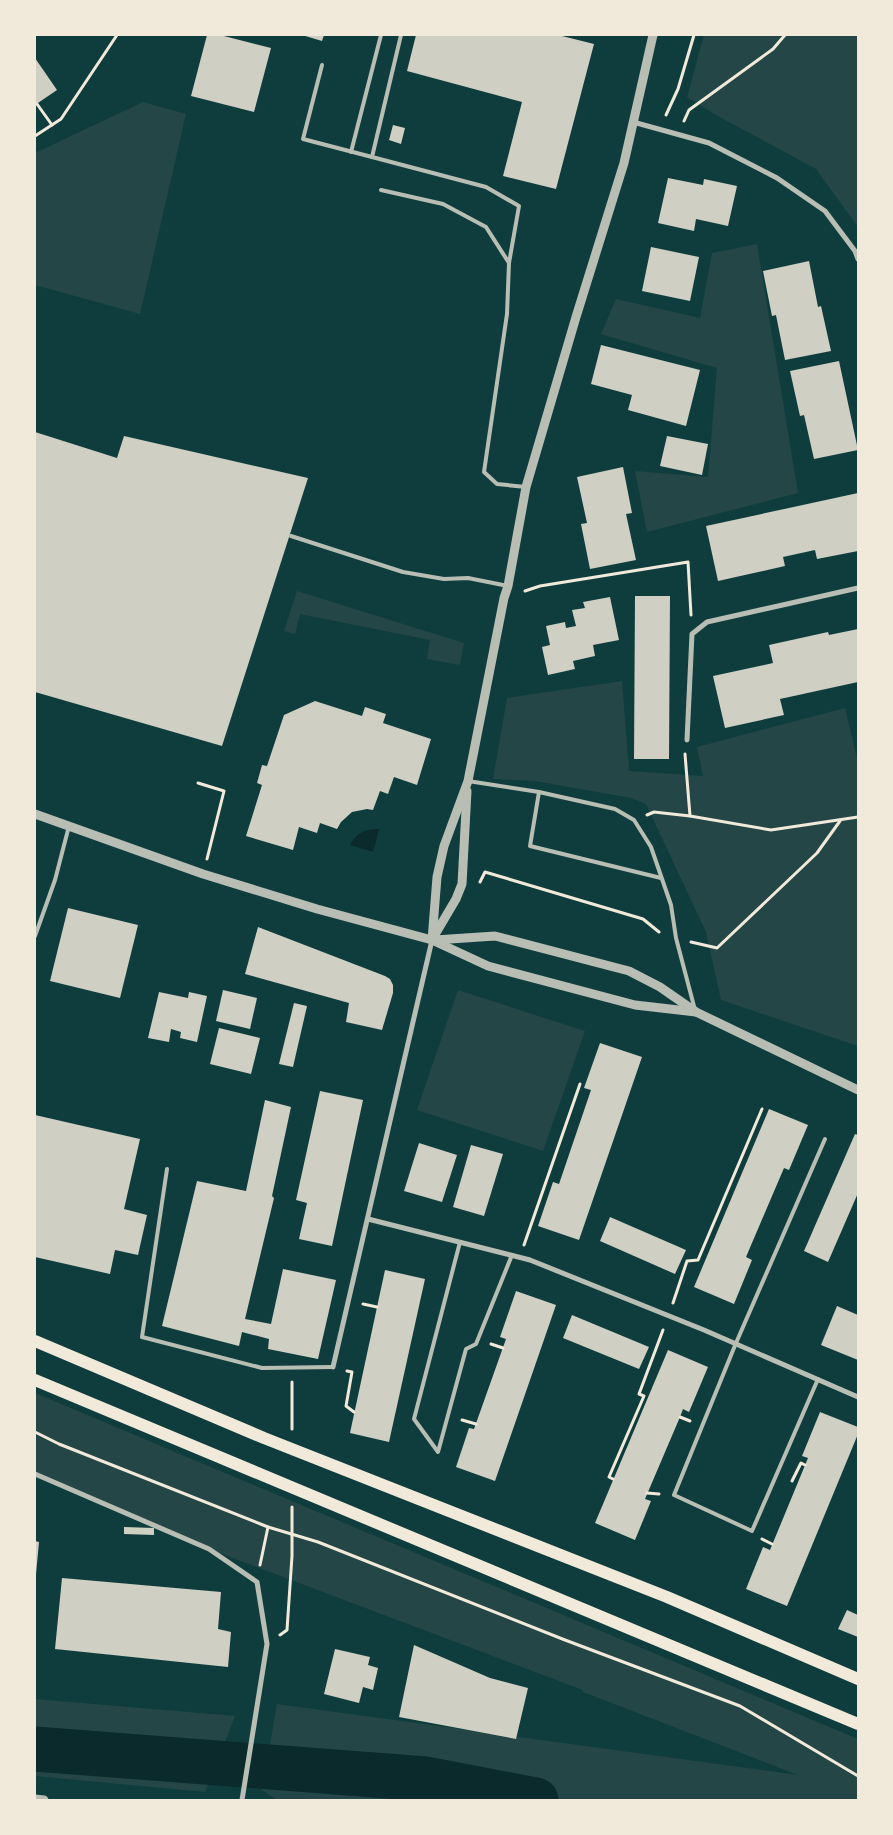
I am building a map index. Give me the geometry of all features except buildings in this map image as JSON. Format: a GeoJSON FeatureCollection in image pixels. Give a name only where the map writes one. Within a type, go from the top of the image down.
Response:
{"type":"FeatureCollection","features":[{"type":"Feature","properties":{"kind":"main road"},"geometry":{"type":"LineString","coordinates":[[35,1341],[264,1438],[667,1596],[858,1679]]}},
{"type":"Feature","properties":{"kind":"main road"},"geometry":{"type":"LineString","coordinates":[[35,1380],[858,1724]]}},
{"type":"Feature","properties":{"kind":"street"},"geometry":{"type":"LineString","coordinates":[[432,940],[456,899],[462,884],[468,781],[526,488],[624,163],[653,35]]}},
{"type":"Feature","properties":{"kind":"street"},"geometry":{"type":"LineString","coordinates":[[633,122],[679,133],[709,143],[777,178],[826,211],[855,251],[858,259]]}},
{"type":"Feature","properties":{"kind":"street"},"geometry":{"type":"LineString","coordinates":[[687,740],[692,634],[707,622],[858,588]]}},
{"type":"Feature","properties":{"kind":"street"},"geometry":{"type":"LineString","coordinates":[[333,1367],[432,940],[437,878],[444,846],[468,781]]}},
{"type":"Feature","properties":{"kind":"street"},"geometry":{"type":"LineString","coordinates":[[35,814],[203,874],[317,909],[432,940],[488,966],[635,1005],[696,1012]]}},
{"type":"Feature","properties":{"kind":"street"},"geometry":{"type":"LineString","coordinates":[[432,940],[495,936],[629,971],[660,988],[696,1012],[858,1090]]}},
{"type":"Feature","properties":{"kind":"street"},"geometry":{"type":"LineString","coordinates":[[368,1219],[520,1257],[736,1343],[858,1397]]}},
{"type":"Feature","properties":{"kind":"street"},"geometry":{"type":"LineString","coordinates":[[35,1474],[209,1549],[257,1582],[267,1644],[242,1800]]}},
{"type":"Feature","properties":{"kind":"street"},"geometry":{"type":"LineString","coordinates":[[35,1799],[44,1800]]}},
{"type":"Feature","properties":{"kind":"lane"},"geometry":{"type":"LineString","coordinates":[[351,152],[381,35]]}},
{"type":"Feature","properties":{"kind":"lane"},"geometry":{"type":"LineString","coordinates":[[372,157],[401,35]]}},
{"type":"Feature","properties":{"kind":"lane"},"geometry":{"type":"LineString","coordinates":[[322,65],[303,139],[486,186],[519,206],[509,263],[506,314],[484,472],[497,484],[526,488]]}},
{"type":"Feature","properties":{"kind":"lane"},"geometry":{"type":"LineString","coordinates":[[381,190],[443,204],[486,227],[509,263]]}},
{"type":"Feature","properties":{"kind":"lane"},"geometry":{"type":"LineString","coordinates":[[290,536],[403,572],[444,579],[468,578],[508,586]]}},
{"type":"Feature","properties":{"kind":"lane"},"geometry":{"type":"LineString","coordinates":[[468,781],[539,792],[615,809],[634,820],[651,847],[671,905],[676,938],[696,1012]]}},
{"type":"Feature","properties":{"kind":"lane"},"geometry":{"type":"LineString","coordinates":[[539,792],[530,846],[662,878]]}},
{"type":"Feature","properties":{"kind":"lane"},"geometry":{"type":"LineString","coordinates":[[35,936],[55,880],[69,826]]}},
{"type":"Feature","properties":{"kind":"lane"},"geometry":{"type":"LineString","coordinates":[[818,1379],[752,1531],[674,1495],[736,1343],[825,1139]]}},
{"type":"Feature","properties":{"kind":"lane"},"geometry":{"type":"LineString","coordinates":[[167,1170],[142,1337],[262,1368],[333,1367]]}},
{"type":"Feature","properties":{"kind":"lane"},"geometry":{"type":"LineString","coordinates":[[460,1242],[414,1419],[438,1452],[466,1349],[476,1344],[512,1255]]}},
{"type":"Feature","properties":{"kind":"path"},"geometry":{"type":"LineString","coordinates":[[35,136],[61,119],[117,35]]}},
{"type":"Feature","properties":{"kind":"path"},"geometry":{"type":"LineString","coordinates":[[659,129],[678,90],[694,35]]}},
{"type":"Feature","properties":{"kind":"path"},"geometry":{"type":"LineString","coordinates":[[679,133],[689,110],[772,49],[785,35]]}},
{"type":"Feature","properties":{"kind":"path"},"geometry":{"type":"LineString","coordinates":[[37,104],[52,124]]}},
{"type":"Feature","properties":{"kind":"path"},"geometry":{"type":"LineString","coordinates":[[504,598],[540,586],[688,562],[692,634]]}},
{"type":"Feature","properties":{"kind":"path"},"geometry":{"type":"LineString","coordinates":[[687,740],[685,759],[690,816]]}},
{"type":"Feature","properties":{"kind":"path"},"geometry":{"type":"LineString","coordinates":[[198,783],[224,791],[203,874]]}},
{"type":"Feature","properties":{"kind":"path"},"geometry":{"type":"LineString","coordinates":[[634,820],[654,812],[690,816],[771,830],[858,817]]}},
{"type":"Feature","properties":{"kind":"path"},"geometry":{"type":"LineString","coordinates":[[462,884],[477,887],[485,872],[643,919],[666,937],[716,948],[817,854],[840,821]]}},
{"type":"Feature","properties":{"kind":"path"},"geometry":{"type":"LineString","coordinates":[[520,1257],[580,1084]]}},
{"type":"Feature","properties":{"kind":"path"},"geometry":{"type":"LineString","coordinates":[[613,1479],[609,1477],[638,1414],[644,1396],[639,1394],[688,1261],[698,1260],[762,1109]]}},
{"type":"Feature","properties":{"kind":"path"},"geometry":{"type":"LineString","coordinates":[[333,1367],[352,1372],[346,1406],[354,1412]]}},
{"type":"Feature","properties":{"kind":"path"},"geometry":{"type":"LineString","coordinates":[[35,1432],[59,1444],[268,1527],[318,1542],[565,1640],[740,1706],[858,1776]]}},
{"type":"Feature","properties":{"kind":"path"},"geometry":{"type":"LineString","coordinates":[[798,1469],[801,1463],[805,1465]]}},
{"type":"Feature","properties":{"kind":"path"},"geometry":{"type":"LineString","coordinates":[[257,1582],[268,1527]]}},
{"type":"Feature","properties":{"kind":"path"},"geometry":{"type":"LineString","coordinates":[[767,1542],[772,1544]]}},
{"type":"Feature","properties":{"kind":"path"},"geometry":{"type":"LineString","coordinates":[[287,1630],[292,1556]]}},
{"type":"Feature","properties":{"kind":"shaded area"},"geometry":{"type":"Polygon","coordinates":[[[704,35],[858,35],[858,227],[816,169],[716,115],[687,97],[704,35]]]}},
{"type":"Feature","properties":{"kind":"shaded area"},"geometry":{"type":"Polygon","coordinates":[[[143,102],[186,114],[140,314],[35,285],[35,153],[143,102]]]}},
{"type":"Feature","properties":{"kind":"shaded area"},"geometry":{"type":"Polygon","coordinates":[[[757,244],[798,493],[647,532],[635,471],[708,477],[717,368],[601,334],[616,299],[700,318],[712,253],[757,244]]]}},
{"type":"Feature","properties":{"kind":"shaded area"},"geometry":{"type":"Polygon","coordinates":[[[297,591],[464,643],[460,665],[427,659],[430,640],[300,614],[295,634],[284,631],[297,591]]]}},
{"type":"Feature","properties":{"kind":"shaded area"},"geometry":{"type":"Polygon","coordinates":[[[622,681],[629,771],[703,776],[697,747],[845,708],[858,763],[858,1046],[721,1000],[706,932],[646,804],[631,798],[535,781],[493,779],[507,698],[622,681]]]}},
{"type":"Feature","properties":{"kind":"shaded area"},"geometry":{"type":"Polygon","coordinates":[[[370,829],[379,829],[373,852],[350,845],[355,837],[362,832],[370,829]]]}},
{"type":"Feature","properties":{"kind":"shaded area"},"geometry":{"type":"Polygon","coordinates":[[[458,990],[585,1031],[543,1151],[417,1110],[458,990]]]}},
{"type":"Feature","properties":{"kind":"shaded area"},"geometry":{"type":"Polygon","coordinates":[[[35,1393],[858,1739],[858,1800],[277,1800],[262,1790],[277,1704],[798,1775],[583,1692],[583,1690],[209,1549],[35,1474],[35,1393]]]}},
{"type":"Feature","properties":{"kind":"shaded area"},"geometry":{"type":"Polygon","coordinates":[[[35,1699],[235,1716],[205,1792],[35,1776],[35,1699]]]}},
{"type":"Feature","properties":{"kind":"waterway"},"geometry":{"type":"LineString","coordinates":[[35,1749],[426,1779],[536,1800]]}}]}
